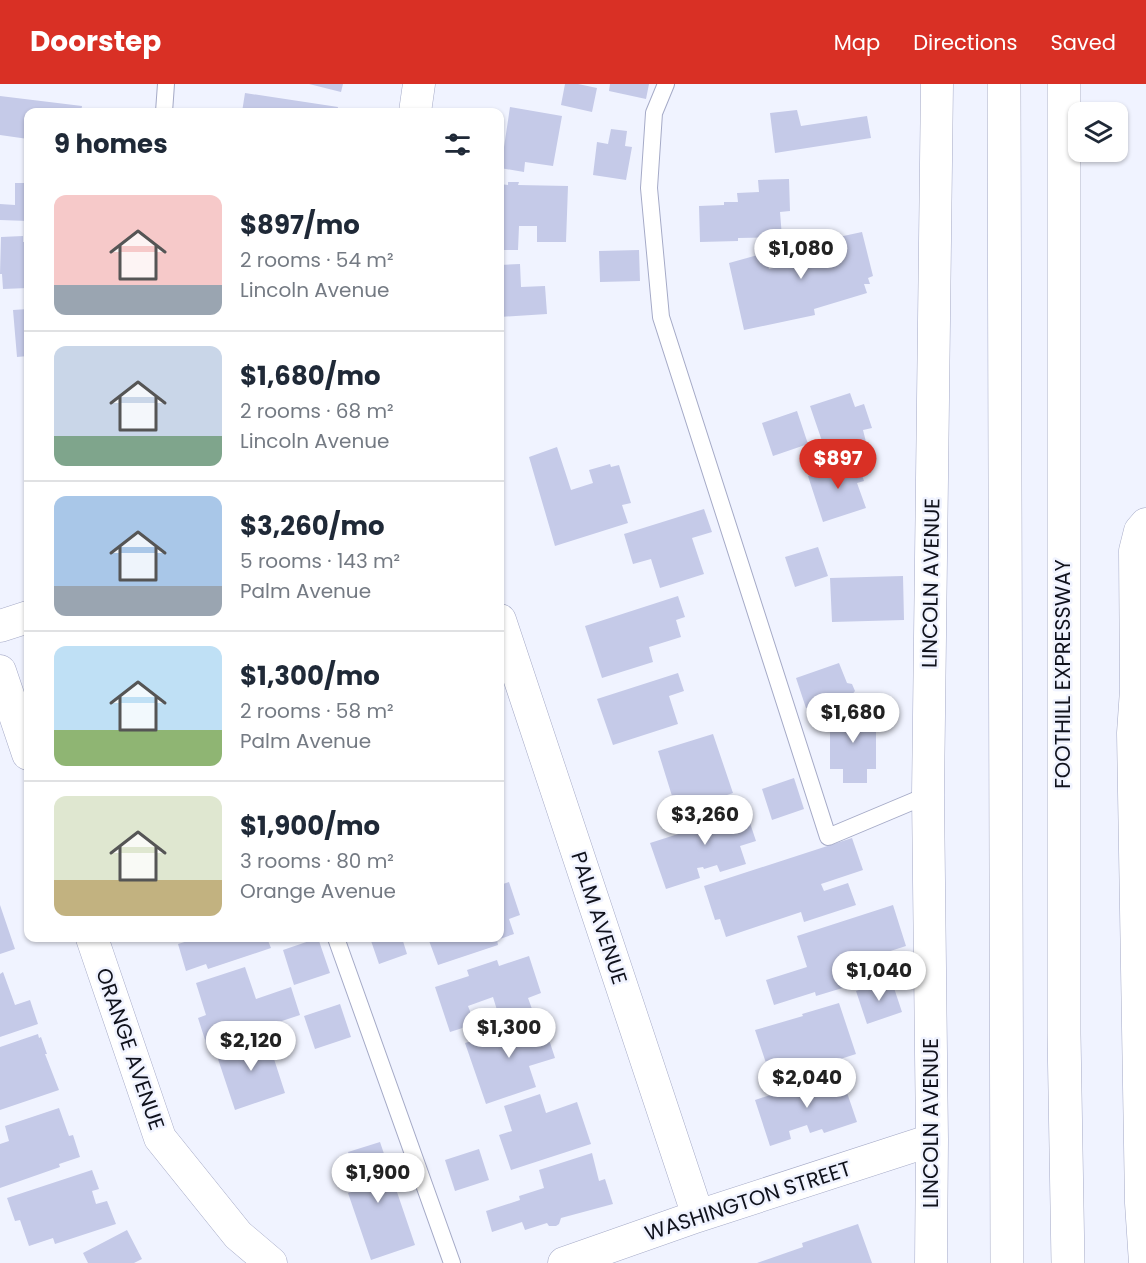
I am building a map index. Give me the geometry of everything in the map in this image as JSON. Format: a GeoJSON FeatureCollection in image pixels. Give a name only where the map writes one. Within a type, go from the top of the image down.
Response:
{"type":"FeatureCollection","features":[{"type":"Feature","properties":{"kind":"highway"},"geometry":{"type":"LineString","coordinates":[[1004,84],[1007,1263]]}},
{"type":"Feature","properties":{"kind":"highway","name":"FOOTHILL EXPRESSWAY"},"geometry":{"type":"LineString","coordinates":[[1064,84],[1064,999],[1068,1263]]}},
{"type":"Feature","properties":{"kind":"street"},"geometry":{"type":"LineString","coordinates":[[416,108],[419,84]]}},
{"type":"Feature","properties":{"kind":"street","name":"LINCOLN AVENUE"},"geometry":{"type":"LineString","coordinates":[[931,1263],[928,795],[938,84]]}},
{"type":"Feature","properties":{"kind":"street"},"geometry":{"type":"LineString","coordinates":[[1145,1263],[1141,1191],[1133,744],[1141,696],[1135,551],[1140,531],[1146,524]]}},
{"type":"Feature","properties":{"kind":"street"},"geometry":{"type":"LineString","coordinates":[[0,626],[24,618]]}},
{"type":"Feature","properties":{"kind":"street","name":"PALM AVENUE"},"geometry":{"type":"LineString","coordinates":[[504,632],[698,1216]]}},
{"type":"Feature","properties":{"kind":"street"},"geometry":{"type":"LineString","coordinates":[[0,671],[24,742]]}},
{"type":"Feature","properties":{"kind":"street","name":"ORANGE AVENUE"},"geometry":{"type":"LineString","coordinates":[[93,942],[160,1138],[238,1235],[272,1263]]}},
{"type":"Feature","properties":{"kind":"street","name":"WASHINGTON STREET"},"geometry":{"type":"LineString","coordinates":[[564,1263],[698,1216],[932,1140]]}},
{"type":"Feature","properties":{"kind":"lane"},"geometry":{"type":"LineString","coordinates":[[164,108],[166,84]]}},
{"type":"Feature","properties":{"kind":"lane"},"geometry":{"type":"LineString","coordinates":[[666,84],[654,113],[649,188],[661,317],[828,837],[928,795]]}},
{"type":"Feature","properties":{"kind":"lane"},"geometry":{"type":"LineString","coordinates":[[337,942],[452,1263]]}},
{"type":"Feature","properties":{"kind":"building"},"geometry":{"type":"Polygon","coordinates":[[[309,84],[343,84],[341,92],[309,84]]]}},
{"type":"Feature","properties":{"kind":"building"},"geometry":{"type":"Polygon","coordinates":[[[565,84],[597,88],[592,112],[561,105],[565,84]]]}},
{"type":"Feature","properties":{"kind":"building"},"geometry":{"type":"Polygon","coordinates":[[[610,84],[649,84],[646,99],[609,91],[610,84]]]}},
{"type":"Feature","properties":{"kind":"building"},"geometry":{"type":"Polygon","coordinates":[[[245,93],[338,107],[338,108],[243,108],[245,93]]]}},
{"type":"Feature","properties":{"kind":"building"},"geometry":{"type":"Polygon","coordinates":[[[0,96],[82,106],[82,108],[24,108],[24,138],[0,135],[0,96]]]}},
{"type":"Feature","properties":{"kind":"building"},"geometry":{"type":"Polygon","coordinates":[[[510,107],[562,116],[553,166],[525,162],[524,172],[504,169],[504,147],[510,107]]]}},
{"type":"Feature","properties":{"kind":"building"},"geometry":{"type":"Polygon","coordinates":[[[797,110],[801,126],[867,116],[871,138],[775,153],[770,113],[797,110]]]}},
{"type":"Feature","properties":{"kind":"building"},"geometry":{"type":"Polygon","coordinates":[[[611,129],[627,131],[625,146],[632,147],[626,180],[593,175],[597,142],[608,144],[611,129]]]}},
{"type":"Feature","properties":{"kind":"building"},"geometry":{"type":"Polygon","coordinates":[[[789,179],[790,211],[780,212],[782,237],[700,242],[699,206],[738,202],[737,193],[759,192],[758,180],[789,179]]]}},
{"type":"Feature","properties":{"kind":"building"},"geometry":{"type":"Polygon","coordinates":[[[508,182],[519,182],[518,185],[568,186],[566,242],[537,242],[537,226],[519,226],[518,250],[504,250],[504,184],[508,185],[508,182]]]}},
{"type":"Feature","properties":{"kind":"building"},"geometry":{"type":"Polygon","coordinates":[[[15,183],[24,183],[24,221],[0,220],[0,204],[15,205],[15,183]]]}},
{"type":"Feature","properties":{"kind":"building"},"geometry":{"type":"Polygon","coordinates":[[[862,232],[873,276],[868,278],[870,284],[864,284],[867,293],[814,309],[815,315],[744,330],[729,263],[765,253],[769,269],[782,266],[778,250],[862,232]]]}},
{"type":"Feature","properties":{"kind":"building"},"geometry":{"type":"Polygon","coordinates":[[[23,236],[24,288],[3,289],[2,274],[0,274],[1,237],[23,236]]]}},
{"type":"Feature","properties":{"kind":"building"},"geometry":{"type":"Polygon","coordinates":[[[639,250],[640,281],[600,282],[599,251],[639,250]]]}},
{"type":"Feature","properties":{"kind":"building"},"geometry":{"type":"Polygon","coordinates":[[[520,264],[521,287],[545,286],[547,314],[504,317],[504,265],[520,264]]]}},
{"type":"Feature","properties":{"kind":"building"},"geometry":{"type":"Polygon","coordinates":[[[24,309],[24,356],[17,357],[13,310],[24,309]]]}},
{"type":"Feature","properties":{"kind":"building"},"geometry":{"type":"Polygon","coordinates":[[[850,393],[855,407],[864,404],[872,428],[863,430],[866,442],[819,457],[815,444],[822,441],[810,406],[850,393]]]}},
{"type":"Feature","properties":{"kind":"building"},"geometry":{"type":"Polygon","coordinates":[[[797,411],[808,444],[773,456],[762,423],[797,411]]]}},
{"type":"Feature","properties":{"kind":"building"},"geometry":{"type":"Polygon","coordinates":[[[557,447],[571,490],[593,483],[589,470],[610,464],[611,467],[619,465],[631,503],[622,505],[628,523],[555,546],[529,457],[557,447]]]}},
{"type":"Feature","properties":{"kind":"building"},"geometry":{"type":"Polygon","coordinates":[[[857,459],[864,481],[857,483],[866,508],[823,522],[808,476],[857,459]]]}},
{"type":"Feature","properties":{"kind":"building"},"geometry":{"type":"Polygon","coordinates":[[[704,509],[712,532],[692,538],[704,574],[660,588],[651,559],[633,564],[624,534],[704,509]]]}},
{"type":"Feature","properties":{"kind":"building"},"geometry":{"type":"Polygon","coordinates":[[[818,547],[828,576],[795,587],[785,557],[818,547]]]}},
{"type":"Feature","properties":{"kind":"building"},"geometry":{"type":"Polygon","coordinates":[[[903,576],[904,620],[832,622],[830,578],[903,576]]]}},
{"type":"Feature","properties":{"kind":"building"},"geometry":{"type":"Polygon","coordinates":[[[678,596],[685,617],[676,620],[681,637],[649,647],[653,662],[602,678],[585,626],[678,596]]]}},
{"type":"Feature","properties":{"kind":"building"},"geometry":{"type":"Polygon","coordinates":[[[839,663],[847,683],[852,684],[855,691],[850,697],[844,699],[840,696],[806,708],[796,678],[839,663]]]}},
{"type":"Feature","properties":{"kind":"building"},"geometry":{"type":"Polygon","coordinates":[[[678,673],[684,691],[669,696],[678,724],[613,745],[597,699],[678,673]]]}},
{"type":"Feature","properties":{"kind":"building"},"geometry":{"type":"Polygon","coordinates":[[[830,710],[876,711],[876,769],[867,769],[867,783],[843,783],[843,769],[830,769],[830,710]]]}},
{"type":"Feature","properties":{"kind":"building"},"geometry":{"type":"Polygon","coordinates":[[[713,734],[733,793],[677,812],[658,751],[713,734]]]}},
{"type":"Feature","properties":{"kind":"building"},"geometry":{"type":"Polygon","coordinates":[[[794,778],[804,809],[772,820],[762,789],[794,778]]]}},
{"type":"Feature","properties":{"kind":"building"},"geometry":{"type":"Polygon","coordinates":[[[727,805],[729,810],[744,805],[756,841],[740,846],[746,864],[720,872],[717,865],[704,869],[703,867],[697,868],[700,878],[666,889],[650,843],[697,828],[693,815],[727,805]]]}},
{"type":"Feature","properties":{"kind":"building"},"geometry":{"type":"Polygon","coordinates":[[[852,838],[863,870],[821,884],[824,891],[848,883],[856,905],[804,922],[801,912],[726,937],[720,919],[715,920],[704,886],[852,838]]]}},
{"type":"Feature","properties":{"kind":"building"},"geometry":{"type":"Polygon","coordinates":[[[509,882],[520,915],[509,919],[514,934],[504,938],[504,884],[509,882]]]}},
{"type":"Feature","properties":{"kind":"building"},"geometry":{"type":"Polygon","coordinates":[[[0,905],[15,949],[0,954],[0,905]]]}},
{"type":"Feature","properties":{"kind":"building"},"geometry":{"type":"Polygon","coordinates":[[[893,905],[906,946],[853,963],[859,983],[816,996],[815,992],[774,1005],[766,980],[807,967],[797,936],[893,905]]]}},
{"type":"Feature","properties":{"kind":"building"},"geometry":{"type":"Polygon","coordinates":[[[184,942],[269,942],[271,948],[208,969],[206,964],[186,971],[178,944],[184,942]]]}},
{"type":"Feature","properties":{"kind":"building"},"geometry":{"type":"Polygon","coordinates":[[[306,942],[319,942],[330,973],[294,985],[283,950],[306,942]]]}},
{"type":"Feature","properties":{"kind":"building"},"geometry":{"type":"Polygon","coordinates":[[[371,942],[403,942],[407,954],[379,964],[371,942]]]}},
{"type":"Feature","properties":{"kind":"building"},"geometry":{"type":"Polygon","coordinates":[[[429,942],[497,942],[498,945],[438,965],[429,942]]]}},
{"type":"Feature","properties":{"kind":"building"},"geometry":{"type":"Polygon","coordinates":[[[529,956],[541,993],[528,998],[532,1009],[500,1020],[493,997],[468,1006],[475,1024],[450,1032],[435,987],[469,976],[467,970],[497,960],[499,966],[529,956]]]}},
{"type":"Feature","properties":{"kind":"building"},"geometry":{"type":"Polygon","coordinates":[[[245,967],[256,999],[291,987],[300,1015],[207,1046],[198,1018],[206,1015],[196,983],[245,967]]]}},
{"type":"Feature","properties":{"kind":"building"},"geometry":{"type":"Polygon","coordinates":[[[3,972],[15,1005],[30,1000],[38,1024],[0,1037],[0,974],[3,972]]]}},
{"type":"Feature","properties":{"kind":"building"},"geometry":{"type":"Polygon","coordinates":[[[891,979],[902,1012],[867,1024],[856,991],[891,979]]]}},
{"type":"Feature","properties":{"kind":"building"},"geometry":{"type":"Polygon","coordinates":[[[839,1003],[856,1054],[772,1081],[755,1030],[839,1003]]]}},
{"type":"Feature","properties":{"kind":"building"},"geometry":{"type":"Polygon","coordinates":[[[340,1004],[351,1037],[315,1049],[304,1016],[340,1004]]]}},
{"type":"Feature","properties":{"kind":"building"},"geometry":{"type":"Polygon","coordinates":[[[542,1018],[555,1058],[529,1066],[536,1087],[486,1104],[465,1043],[542,1018]]]}},
{"type":"Feature","properties":{"kind":"building"},"geometry":{"type":"Polygon","coordinates":[[[38,1034],[59,1090],[0,1110],[0,1047],[38,1034]]]}},
{"type":"Feature","properties":{"kind":"building"},"geometry":{"type":"Polygon","coordinates":[[[269,1035],[285,1093],[235,1110],[216,1053],[269,1035]]]}},
{"type":"Feature","properties":{"kind":"building"},"geometry":{"type":"Polygon","coordinates":[[[840,1072],[857,1122],[824,1133],[822,1129],[810,1133],[807,1125],[789,1131],[791,1139],[770,1146],[755,1100],[840,1072]]]}},
{"type":"Feature","properties":{"kind":"building"},"geometry":{"type":"Polygon","coordinates":[[[540,1094],[546,1113],[577,1102],[591,1144],[511,1170],[499,1135],[512,1131],[504,1106],[540,1094]]]}},
{"type":"Feature","properties":{"kind":"building"},"geometry":{"type":"Polygon","coordinates":[[[59,1108],[69,1136],[73,1135],[80,1157],[59,1164],[60,1167],[0,1188],[0,1144],[9,1141],[5,1126],[59,1108]]]}},
{"type":"Feature","properties":{"kind":"building"},"geometry":{"type":"Polygon","coordinates":[[[380,1142],[415,1245],[371,1260],[348,1193],[361,1189],[348,1152],[380,1142]]]}},
{"type":"Feature","properties":{"kind":"building"},"geometry":{"type":"Polygon","coordinates":[[[479,1149],[489,1180],[455,1191],[445,1160],[479,1149]]]}},
{"type":"Feature","properties":{"kind":"building"},"geometry":{"type":"Polygon","coordinates":[[[592,1153],[599,1181],[605,1179],[613,1204],[561,1218],[556,1226],[549,1226],[547,1223],[525,1230],[522,1222],[492,1232],[486,1211],[520,1200],[519,1196],[544,1188],[539,1170],[592,1153]]]}},
{"type":"Feature","properties":{"kind":"building"},"geometry":{"type":"Polygon","coordinates":[[[92,1170],[99,1189],[92,1191],[96,1204],[107,1201],[116,1224],[55,1244],[53,1238],[29,1246],[20,1220],[15,1221],[7,1198],[92,1170]]]}},
{"type":"Feature","properties":{"kind":"building"},"geometry":{"type":"Polygon","coordinates":[[[858,1224],[872,1263],[757,1263],[803,1247],[802,1243],[858,1224]]]}},
{"type":"Feature","properties":{"kind":"building"},"geometry":{"type":"Polygon","coordinates":[[[127,1230],[142,1259],[134,1263],[88,1263],[83,1253],[127,1230]]]}}]}
